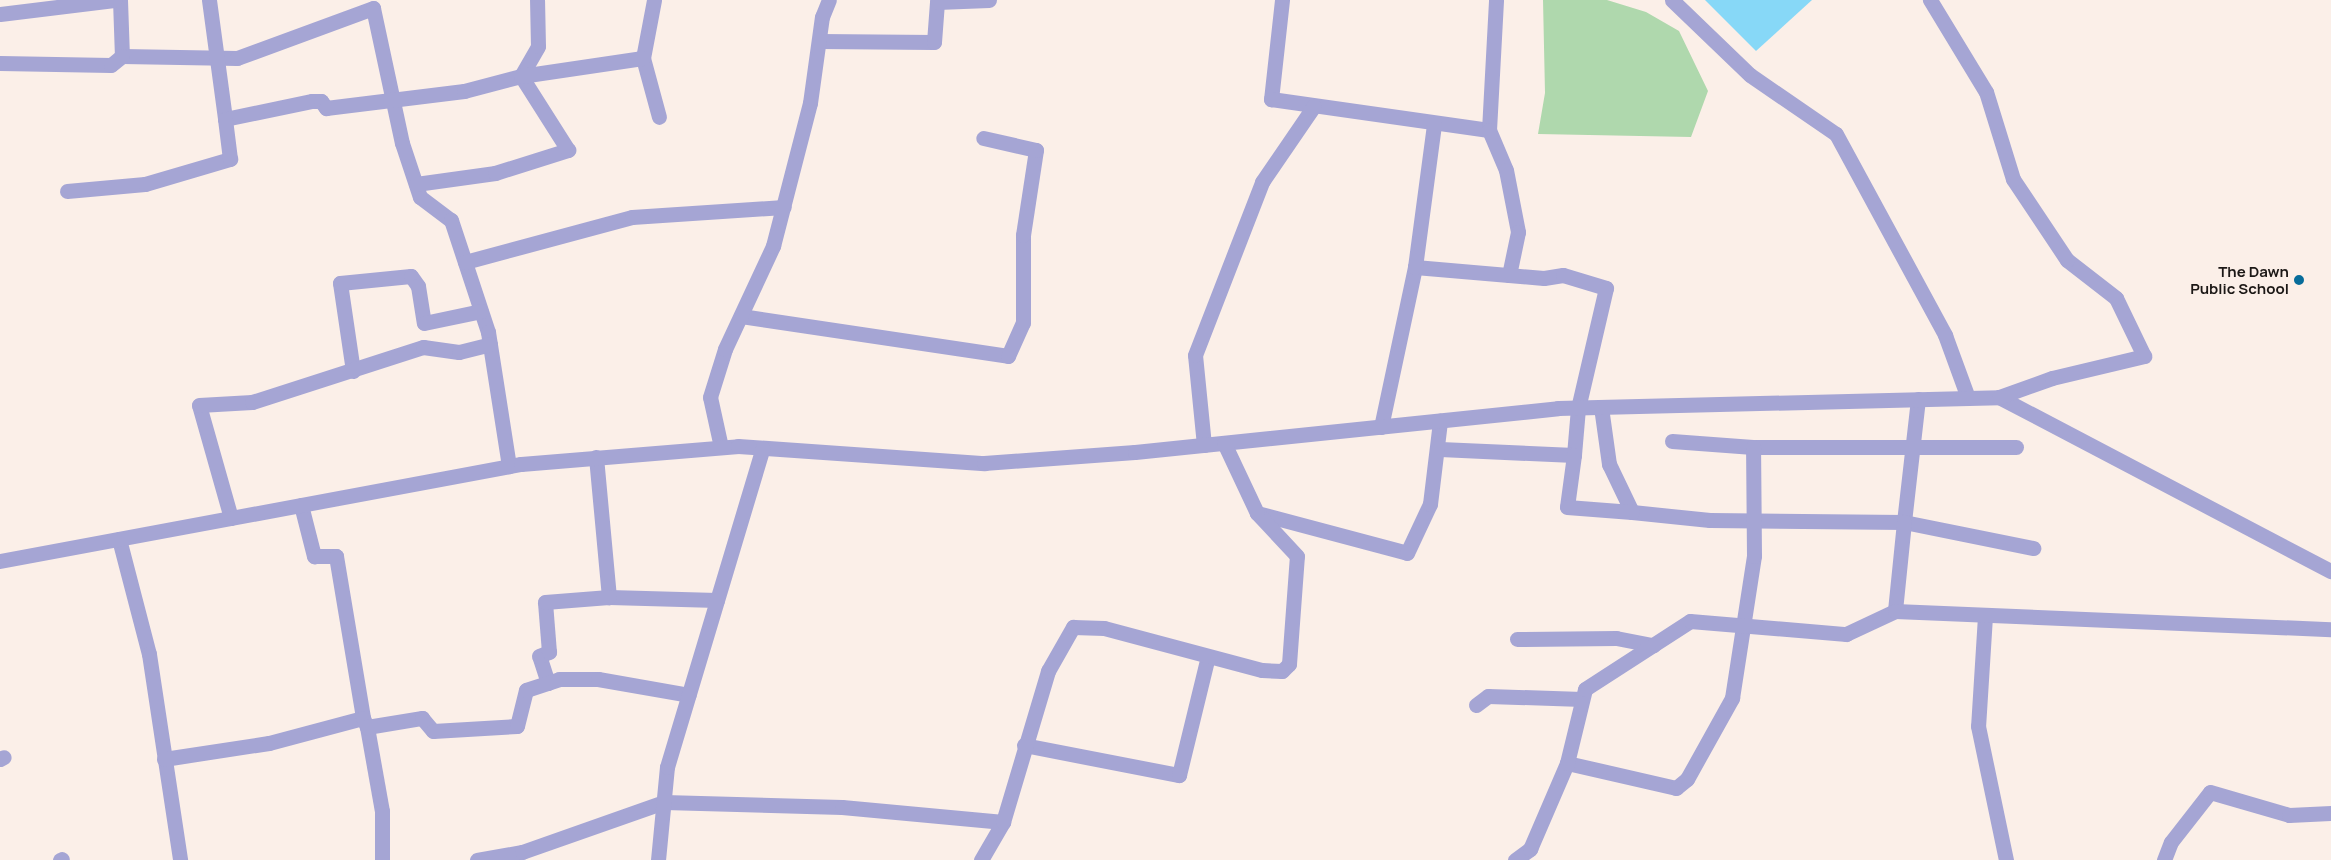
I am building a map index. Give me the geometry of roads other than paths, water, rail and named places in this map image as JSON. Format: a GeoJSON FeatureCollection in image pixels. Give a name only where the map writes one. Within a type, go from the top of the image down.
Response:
{"type":"FeatureCollection","features":[{"type":"Feature","properties":{"kind":"street"},"geometry":{"type":"LineString","coordinates":[[0,14],[114,0]]}},
{"type":"Feature","properties":{"kind":"street"},"geometry":{"type":"LineString","coordinates":[[120,0],[122,56]]}},
{"type":"Feature","properties":{"kind":"street"},"geometry":{"type":"LineString","coordinates":[[67,191],[145,184],[230,159],[224,119],[219,58],[209,0]]}},
{"type":"Feature","properties":{"kind":"street"},"geometry":{"type":"LineString","coordinates":[[521,76],[538,46],[537,0]]}},
{"type":"Feature","properties":{"kind":"street"},"geometry":{"type":"LineString","coordinates":[[654,0],[643,58],[659,117]]}},
{"type":"Feature","properties":{"kind":"street"},"geometry":{"type":"LineString","coordinates":[[721,448],[710,397],[741,316],[773,246],[810,103],[819,41],[829,0]]}},
{"type":"Feature","properties":{"kind":"street"},"geometry":{"type":"LineString","coordinates":[[819,41],[934,42],[937,2],[989,0]]}},
{"type":"Feature","properties":{"kind":"street"},"geometry":{"type":"LineString","coordinates":[[1282,0],[1271,99],[1434,124],[1489,130]]}},
{"type":"Feature","properties":{"kind":"street"},"geometry":{"type":"LineString","coordinates":[[1496,0],[1489,130],[1506,170],[1518,232],[1509,275]]}},
{"type":"Feature","properties":{"kind":"street"},"geometry":{"type":"LineString","coordinates":[[1672,0],[1750,75],[1836,134],[1945,335],[1968,398]]}},
{"type":"Feature","properties":{"kind":"street"},"geometry":{"type":"LineString","coordinates":[[0,561],[509,466],[721,448],[763,448],[984,463],[1204,445],[1578,408],[1999,397],[2052,378],[2144,356],[2116,298],[2067,260],[2013,179],[1986,92],[1930,0]]}},
{"type":"Feature","properties":{"kind":"street"},"geometry":{"type":"LineString","coordinates":[[0,63],[111,65],[122,56],[237,58],[373,4],[392,97],[420,197],[451,220],[482,311],[490,344],[509,466]]}},
{"type":"Feature","properties":{"kind":"street"},"geometry":{"type":"LineString","coordinates":[[224,119],[312,101],[321,101],[326,108],[392,97],[464,91],[521,76],[643,58]]}},
{"type":"Feature","properties":{"kind":"street"},"geometry":{"type":"LineString","coordinates":[[416,184],[495,173],[568,150],[521,76]]}},
{"type":"Feature","properties":{"kind":"street"},"geometry":{"type":"LineString","coordinates":[[1204,445],[1195,355],[1262,182],[1314,106]]}},
{"type":"Feature","properties":{"kind":"street"},"geometry":{"type":"LineString","coordinates":[[1382,427],[1415,267],[1434,124]]}},
{"type":"Feature","properties":{"kind":"street"},"geometry":{"type":"LineString","coordinates":[[741,316],[1008,356],[1023,323],[1024,235],[1036,150],[983,138]]}},
{"type":"Feature","properties":{"kind":"street"},"geometry":{"type":"LineString","coordinates":[[465,262],[632,217],[784,207]]}},
{"type":"Feature","properties":{"kind":"street"},"geometry":{"type":"LineString","coordinates":[[1415,267],[1509,275],[1563,275],[1606,288],[1578,408],[1567,507],[1754,521],[1904,522],[2034,548]]}},
{"type":"Feature","properties":{"kind":"street"},"geometry":{"type":"LineString","coordinates":[[352,371],[340,283],[411,276],[418,286],[424,323],[482,311]]}},
{"type":"Feature","properties":{"kind":"street"},"geometry":{"type":"LineString","coordinates":[[231,518],[199,406],[252,402],[423,347],[459,352],[490,344]]}},
{"type":"Feature","properties":{"kind":"street"},"geometry":{"type":"LineString","coordinates":[[1999,397],[2331,571]]}},
{"type":"Feature","properties":{"kind":"street"},"geometry":{"type":"LineString","coordinates":[[1895,611],[1918,399]]}},
{"type":"Feature","properties":{"kind":"street"},"geometry":{"type":"LineString","coordinates":[[1602,407],[1609,464],[1632,512]]}},
{"type":"Feature","properties":{"kind":"street"},"geometry":{"type":"LineString","coordinates":[[1257,513],[1407,553],[1430,504],[1440,449],[1440,421]]}},
{"type":"Feature","properties":{"kind":"street"},"geometry":{"type":"LineString","coordinates":[[1672,442],[1753,447],[2016,447]]}},
{"type":"Feature","properties":{"kind":"street"},"geometry":{"type":"LineString","coordinates":[[981,860],[1002,822],[1048,671],[1073,627],[1104,628],[1262,670],[1282,671],[1289,664],[1297,556],[1257,513],[1224,443]]}},
{"type":"Feature","properties":{"kind":"street"},"geometry":{"type":"LineString","coordinates":[[1567,763],[1676,788],[1687,779],[1732,698],[1745,624],[1754,521],[1753,447]]}},
{"type":"Feature","properties":{"kind":"street"},"geometry":{"type":"LineString","coordinates":[[658,860],[667,767],[763,448]]}},
{"type":"Feature","properties":{"kind":"street"},"geometry":{"type":"LineString","coordinates":[[1440,449],[1574,455]]}},
{"type":"Feature","properties":{"kind":"street"},"geometry":{"type":"LineString","coordinates":[[596,458],[609,596]]}},
{"type":"Feature","properties":{"kind":"street"},"geometry":{"type":"LineString","coordinates":[[301,505],[314,556],[336,556],[382,811],[382,860]]}},
{"type":"Feature","properties":{"kind":"street"},"geometry":{"type":"LineString","coordinates":[[119,539],[149,654],[180,860]]}},
{"type":"Feature","properties":{"kind":"street"},"geometry":{"type":"LineString","coordinates":[[548,683],[539,656],[549,652],[545,602],[609,596],[717,600]]}},
{"type":"Feature","properties":{"kind":"street"},"geometry":{"type":"LineString","coordinates":[[1515,860],[1530,849],[1567,763],[1585,689],[1690,621],[1745,624],[1846,634],[1895,611],[2331,629]]}},
{"type":"Feature","properties":{"kind":"street"},"geometry":{"type":"LineString","coordinates":[[1985,616],[1978,726],[2006,860]]}},
{"type":"Feature","properties":{"kind":"street"},"geometry":{"type":"LineString","coordinates":[[1517,639],[1616,638],[1653,645]]}},
{"type":"Feature","properties":{"kind":"street"},"geometry":{"type":"LineString","coordinates":[[1024,745],[1179,775],[1208,656]]}},
{"type":"Feature","properties":{"kind":"street"},"geometry":{"type":"LineString","coordinates":[[164,759],[269,743],[365,722],[422,718],[433,731],[516,726],[526,690],[548,683],[598,679],[689,695]]}},
{"type":"Feature","properties":{"kind":"street"},"geometry":{"type":"LineString","coordinates":[[1476,705],[1488,696],[1582,699]]}},
{"type":"Feature","properties":{"kind":"street"},"geometry":{"type":"LineString","coordinates":[[2164,860],[2170,842],[2210,792],[2289,815],[2331,813]]}},
{"type":"Feature","properties":{"kind":"street"},"geometry":{"type":"LineString","coordinates":[[477,860],[522,852],[664,802],[842,807],[1002,822]]}},
{"type":"Feature","properties":{"kind":"water"},"geometry":{"type":"Polygon","coordinates":[[[1705,0],[1812,0],[1756,51],[1705,0]]]}},
{"type":"Feature","properties":{"kind":"place","name":"The Dawn Public School"},"geometry":{"type":"Point","coordinates":[2299,280]}}]}
